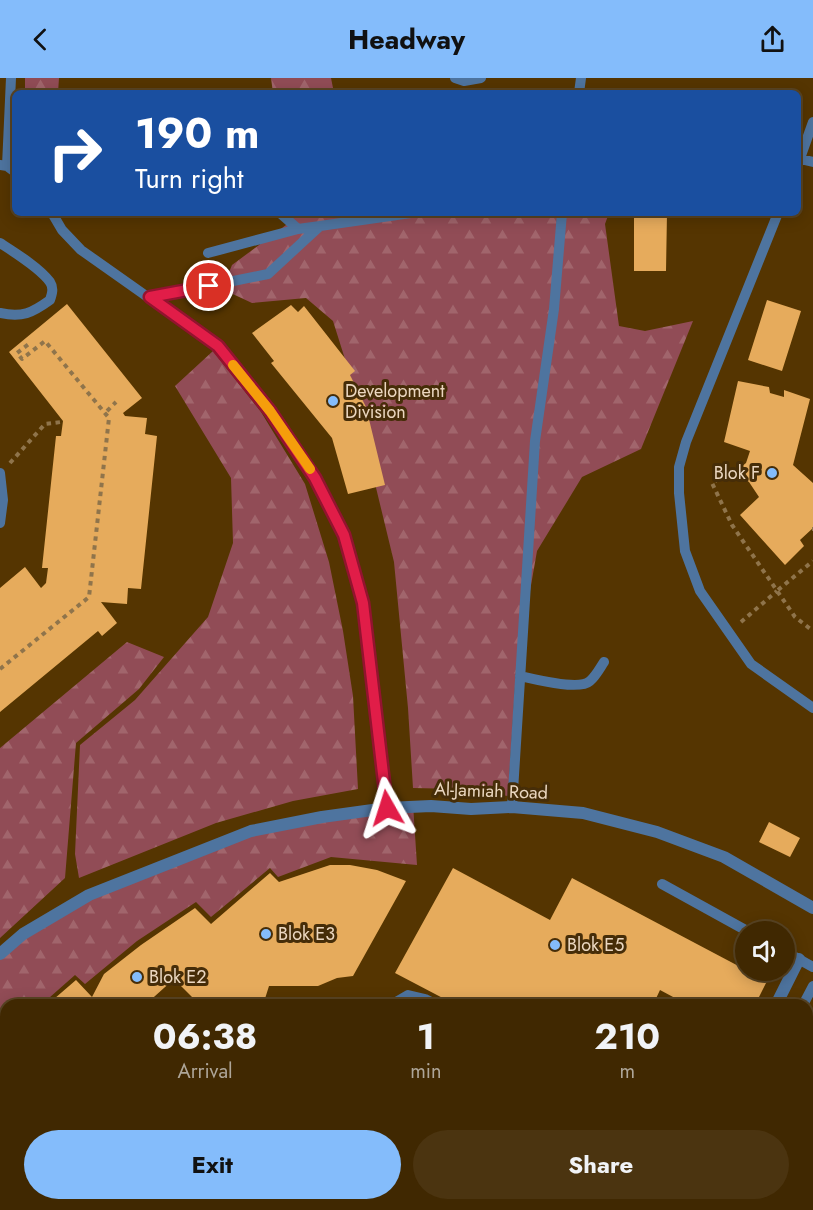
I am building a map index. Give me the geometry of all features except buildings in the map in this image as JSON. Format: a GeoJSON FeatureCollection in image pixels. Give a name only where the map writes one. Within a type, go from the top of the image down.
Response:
{"type":"FeatureCollection","features":[{"type":"Feature","properties":{"kind":"street","name":"Al-Jamiah Road"},"geometry":{"type":"LineString","coordinates":[[0,954],[23,934],[89,895],[251,831],[322,817],[387,808],[512,807],[583,813],[657,832],[724,857],[813,908]]}},
{"type":"Feature","properties":{"kind":"street"},"geometry":{"type":"LineString","coordinates":[[779,999],[799,958]]}},
{"type":"Feature","properties":{"kind":"lane"},"geometry":{"type":"LineString","coordinates":[[7,167],[11,78]]}},
{"type":"Feature","properties":{"kind":"lane"},"geometry":{"type":"LineString","coordinates":[[455,78],[464,81],[481,78]]}},
{"type":"Feature","properties":{"kind":"lane"},"geometry":{"type":"LineString","coordinates":[[801,156],[813,123]]}},
{"type":"Feature","properties":{"kind":"lane"},"geometry":{"type":"LineString","coordinates":[[54,216],[62,230],[81,250],[218,346],[270,411],[315,478],[344,535],[363,603],[387,808]]}},
{"type":"Feature","properties":{"kind":"lane"},"geometry":{"type":"LineString","coordinates":[[283,216],[298,229]]}},
{"type":"Feature","properties":{"kind":"lane"},"geometry":{"type":"LineString","coordinates":[[208,253],[298,229],[390,216]]}},
{"type":"Feature","properties":{"kind":"lane"},"geometry":{"type":"LineString","coordinates":[[512,807],[535,441],[554,309],[562,216]]}},
{"type":"Feature","properties":{"kind":"lane"},"geometry":{"type":"LineString","coordinates":[[777,216],[686,442],[679,466],[679,493],[685,551],[700,591],[752,664],[813,708]]}},
{"type":"Feature","properties":{"kind":"lane"},"geometry":{"type":"LineString","coordinates":[[150,297],[268,274],[320,226]]}},
{"type":"Feature","properties":{"kind":"lane"},"geometry":{"type":"LineString","coordinates":[[0,243],[23,257],[51,282],[53,291],[50,300],[26,315],[15,316],[0,313]]}},
{"type":"Feature","properties":{"kind":"lane"},"geometry":{"type":"LineString","coordinates":[[0,473],[3,500],[0,523]]}},
{"type":"Feature","properties":{"kind":"lane"},"geometry":{"type":"LineString","coordinates":[[520,676],[582,685],[589,682],[604,662]]}},
{"type":"Feature","properties":{"kind":"lane"},"geometry":{"type":"LineString","coordinates":[[662,884],[735,924]]}},
{"type":"Feature","properties":{"kind":"lane"},"geometry":{"type":"LineString","coordinates":[[795,956],[813,966]]}},
{"type":"Feature","properties":{"kind":"lane"},"geometry":{"type":"LineString","coordinates":[[401,999],[408,995],[425,999]]}},
{"type":"Feature","properties":{"kind":"path"},"geometry":{"type":"LineString","coordinates":[[0,669],[89,597],[109,418],[45,341],[22,359],[17,353],[30,343]]}},
{"type":"Feature","properties":{"kind":"path"},"geometry":{"type":"LineString","coordinates":[[107,411],[116,402]]}},
{"type":"Feature","properties":{"kind":"path"},"geometry":{"type":"LineString","coordinates":[[0,473],[45,424],[61,422]]}},
{"type":"Feature","properties":{"kind":"path"},"geometry":{"type":"LineString","coordinates":[[734,470],[712,483],[732,525],[795,617],[813,631]]}},
{"type":"Feature","properties":{"kind":"path"},"geometry":{"type":"LineString","coordinates":[[741,622],[813,561]]}},
{"type":"Feature","properties":{"kind":"green space"},"geometry":{"type":"Polygon","coordinates":[[[25,78],[59,78],[58,90],[25,90],[25,78]]]}},
{"type":"Feature","properties":{"kind":"green space"},"geometry":{"type":"Polygon","coordinates":[[[271,78],[331,78],[333,90],[273,90],[271,78]]]}},
{"type":"Feature","properties":{"kind":"green space"},"geometry":{"type":"Polygon","coordinates":[[[287,216],[608,216],[605,224],[619,326],[645,331],[693,321],[641,449],[582,477],[537,551],[516,671],[508,796],[460,789],[413,788],[394,562],[350,375],[333,321],[306,298],[252,303],[222,289],[232,265],[286,225],[287,216]]]}},
{"type":"Feature","properties":{"kind":"green space"},"geometry":{"type":"Polygon","coordinates":[[[213,351],[261,412],[305,484],[329,562],[343,631],[353,696],[358,789],[293,801],[216,823],[79,878],[75,854],[80,745],[135,700],[208,617],[233,543],[231,478],[175,386],[213,351]]]}},
{"type":"Feature","properties":{"kind":"green space"},"geometry":{"type":"Polygon","coordinates":[[[127,642],[164,657],[139,689],[76,743],[65,878],[0,938],[0,748],[127,642]]]}},
{"type":"Feature","properties":{"kind":"green space"},"geometry":{"type":"Polygon","coordinates":[[[413,804],[417,865],[331,857],[278,877],[270,868],[211,917],[196,902],[137,941],[85,984],[75,975],[48,999],[0,999],[0,958],[24,937],[90,897],[249,835],[413,804]]]}},
{"type":"Feature","properties":{"kind":"slow traffic"},"geometry":{"type":"LineString","coordinates":[[233,365],[270,411],[310,469]]}},
{"type":"Feature","properties":{"kind":"place","name":"Development Division"},"geometry":{"type":"Point","coordinates":[333,401]}},
{"type":"Feature","properties":{"kind":"place","name":"Blok F"},"geometry":{"type":"Point","coordinates":[772,473]}},
{"type":"Feature","properties":{"kind":"place","name":"Blok E3"},"geometry":{"type":"Point","coordinates":[266,934]}},
{"type":"Feature","properties":{"kind":"place","name":"Blok E5"},"geometry":{"type":"Point","coordinates":[555,945]}},
{"type":"Feature","properties":{"kind":"place","name":"Blok E2"},"geometry":{"type":"Point","coordinates":[137,977]}},
{"type":"Feature","properties":{"kind":"route"},"geometry":{"type":"LineString","coordinates":[[209,286],[150,297],[218,346],[270,411],[315,478],[344,535],[363,603],[387,808]]}}]}
